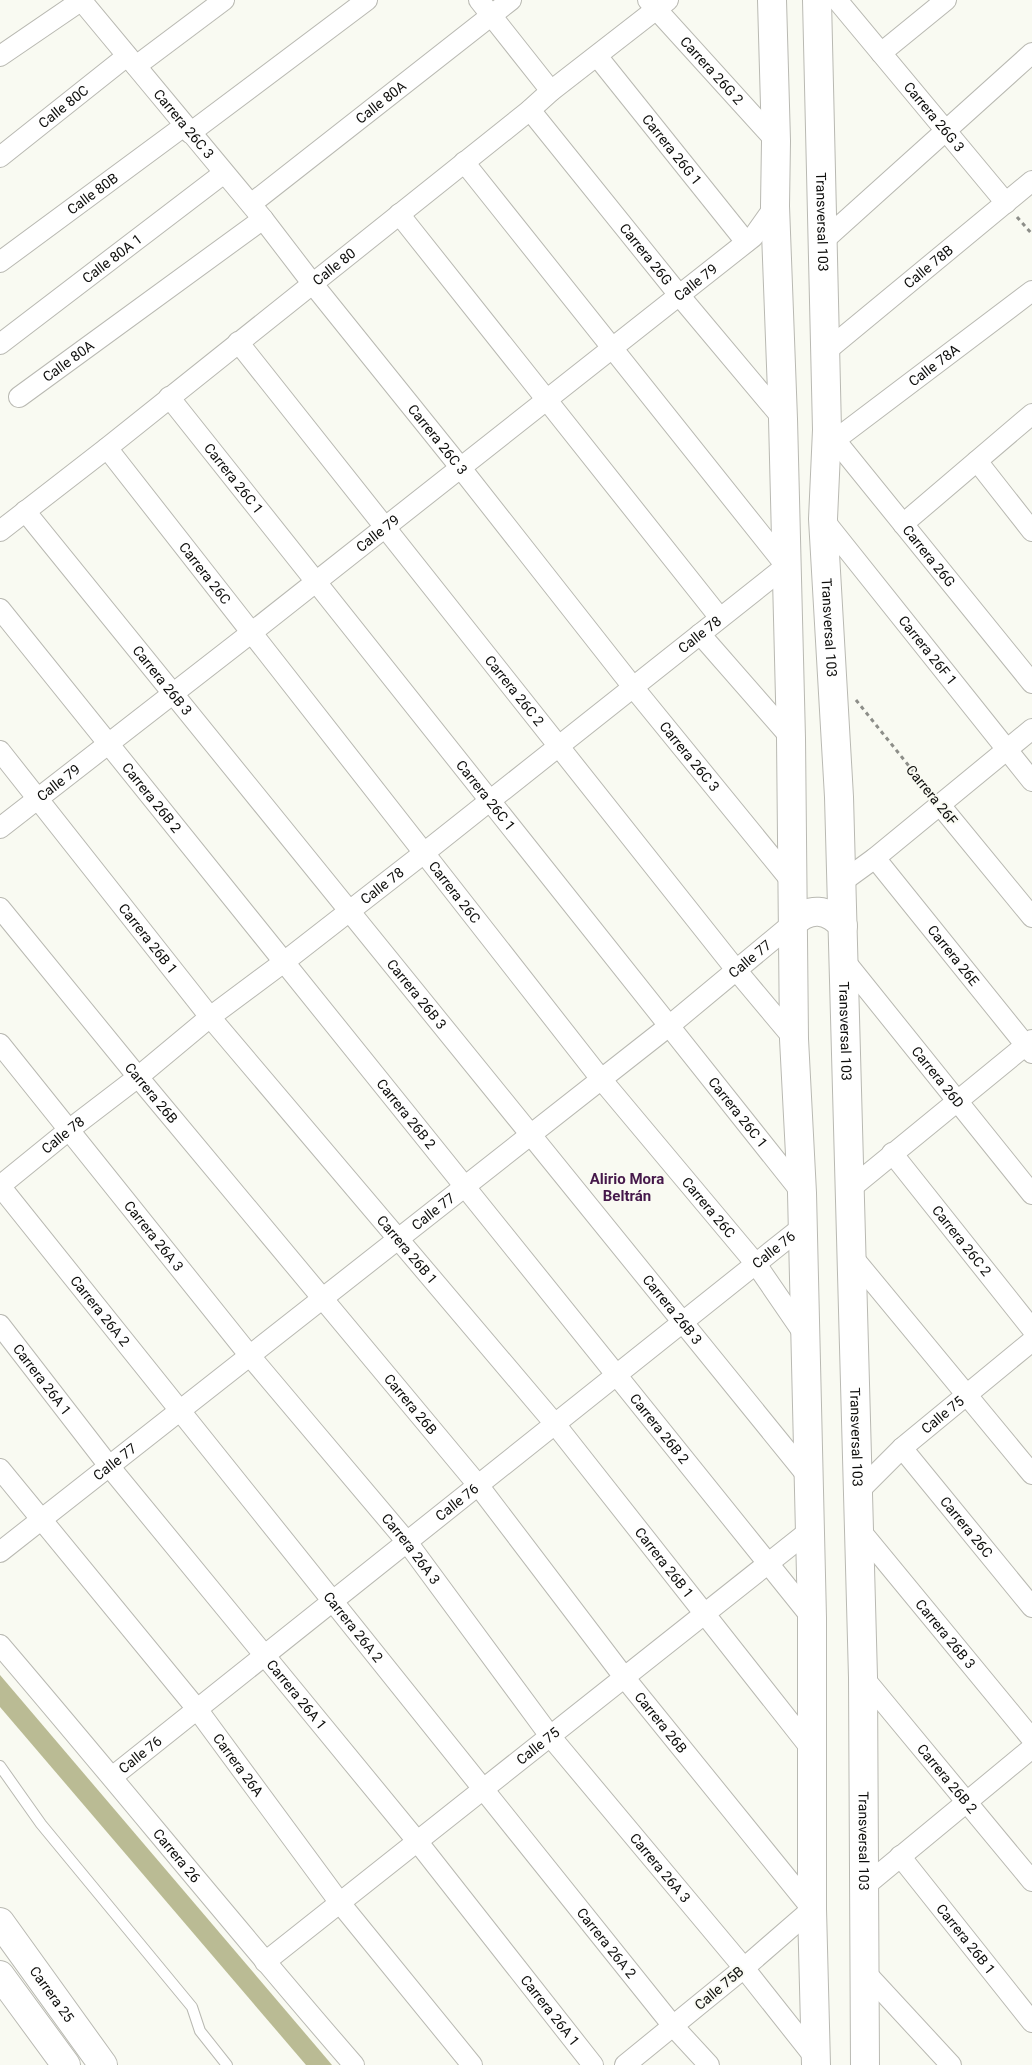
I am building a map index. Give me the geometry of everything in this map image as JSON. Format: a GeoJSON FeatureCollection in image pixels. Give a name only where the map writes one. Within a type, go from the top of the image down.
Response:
{"type":"FeatureCollection","features":[{"type":"Feature","properties":{"kind":"street","name":"Carrera 26C 3"},"geometry":{"type":"LineString","coordinates":[[81,0],[257,211],[633,687],[792,882]]}},
{"type":"Feature","properties":{"kind":"street"},"geometry":{"type":"LineString","coordinates":[[0,56],[81,0]]}},
{"type":"Feature","properties":{"kind":"street","name":"Calle 80C"},"geometry":{"type":"LineString","coordinates":[[0,157],[131,61],[224,0]]}},
{"type":"Feature","properties":{"kind":"street","name":"Calle 80B"},"geometry":{"type":"LineString","coordinates":[[0,262],[367,0]]}},
{"type":"Feature","properties":{"kind":"street","name":"Calle 80A"},"geometry":{"type":"LineString","coordinates":[[19,397],[257,211],[485,8],[511,0]]}},
{"type":"Feature","properties":{"kind":"street"},"geometry":{"type":"LineString","coordinates":[[772,0],[776,141],[776,250],[783,419],[791,738],[794,1039],[802,1193],[812,1618],[812,1908],[816,2062]]}},
{"type":"Feature","properties":{"kind":"street","name":"Transversal 103"},"geometry":{"type":"LineString","coordinates":[[817,0],[825,352],[831,435],[823,519],[833,672],[842,882],[863,1677],[865,2065]]}},
{"type":"Feature","properties":{"kind":"street","name":"Carrera 26G 3"},"geometry":{"type":"LineString","coordinates":[[837,0],[1006,203]]}},
{"type":"Feature","properties":{"kind":"street"},"geometry":{"type":"LineString","coordinates":[[881,53],[946,0]]}},
{"type":"Feature","properties":{"kind":"street","name":"Carrera 26G 2"},"geometry":{"type":"LineString","coordinates":[[657,3],[776,141]]}},
{"type":"Feature","properties":{"kind":"street","name":"Calle 80"},"geometry":{"type":"LineString","coordinates":[[0,531],[107,448],[598,56],[657,3]]}},
{"type":"Feature","properties":{"kind":"street"},"geometry":{"type":"LineString","coordinates":[[485,8],[552,91]]}},
{"type":"Feature","properties":{"kind":"street"},"geometry":{"type":"LineString","coordinates":[[822,242],[1032,53]]}},
{"type":"Feature","properties":{"kind":"street","name":"Carrera 26G 1"},"geometry":{"type":"LineString","coordinates":[[598,56],[750,240]]}},
{"type":"Feature","properties":{"kind":"street","name":"Carrera 26G"},"geometry":{"type":"LineString","coordinates":[[530,110],[679,296],[783,419]]}},
{"type":"Feature","properties":{"kind":"street"},"geometry":{"type":"LineString","coordinates":[[464,162],[786,566]]}},
{"type":"Feature","properties":{"kind":"street","name":"Calle 80A 1"},"geometry":{"type":"LineString","coordinates":[[0,344],[224,173]]}},
{"type":"Feature","properties":{"kind":"street","name":"Calle 78B"},"geometry":{"type":"LineString","coordinates":[[825,352],[1032,181]]}},
{"type":"Feature","properties":{"kind":"street","name":"Calle 79"},"geometry":{"type":"LineString","coordinates":[[0,828],[172,693],[252,633],[384,526],[750,240],[775,206]]}},
{"type":"Feature","properties":{"kind":"street"},"geometry":{"type":"LineString","coordinates":[[399,214],[720,618]]}},
{"type":"Feature","properties":{"kind":"street"},"geometry":{"type":"LineString","coordinates":[[750,240],[770,243],[776,250]]}},
{"type":"Feature","properties":{"kind":"street","name":"Calle 78A"},"geometry":{"type":"LineString","coordinates":[[831,435],[1032,291]]}},
{"type":"Feature","properties":{"kind":"street","name":"Carrera 26C 2"},"geometry":{"type":"LineString","coordinates":[[238,342],[737,971],[794,1039]]}},
{"type":"Feature","properties":{"kind":"street","name":"Carrera 26C 1"},"geometry":{"type":"LineString","coordinates":[[169,397],[802,1193]]}},
{"type":"Feature","properties":{"kind":"street"},"geometry":{"type":"LineString","coordinates":[[903,524],[1032,414]]}},
{"type":"Feature","properties":{"kind":"street","name":"Carrera 26G"},"geometry":{"type":"LineString","coordinates":[[831,435],[1032,684]]}},
{"type":"Feature","properties":{"kind":"street","name":"Carrera 26C"},"geometry":{"type":"LineString","coordinates":[[107,448],[601,1079],[756,1264],[804,1334]]}},
{"type":"Feature","properties":{"kind":"street"},"geometry":{"type":"LineString","coordinates":[[977,461],[1032,531]]}},
{"type":"Feature","properties":{"kind":"street","name":"Carrera 26B 3"},"geometry":{"type":"LineString","coordinates":[[25,511],[809,1478]]}},
{"type":"Feature","properties":{"kind":"street","name":"Carrera 26F 1"},"geometry":{"type":"LineString","coordinates":[[823,519],[1032,781]]}},
{"type":"Feature","properties":{"kind":"street","name":"Calle 78"},"geometry":{"type":"LineString","coordinates":[[0,1186],[138,1077],[210,1016],[284,962],[424,854],[786,566]]}},
{"type":"Feature","properties":{"kind":"street","name":"Carrera 26B 2"},"geometry":{"type":"LineString","coordinates":[[0,610],[812,1618]]}},
{"type":"Feature","properties":{"kind":"street"},"geometry":{"type":"LineString","coordinates":[[700,634],[791,738]]}},
{"type":"Feature","properties":{"kind":"street"},"geometry":{"type":"LineString","coordinates":[[792,882],[801,889],[812,893],[823,893],[833,889],[875,858],[1032,730]]}},
{"type":"Feature","properties":{"kind":"street","name":"Carrera 26B 1"},"geometry":{"type":"LineString","coordinates":[[0,751],[210,1016],[555,1424],[812,1750]]}},
{"type":"Feature","properties":{"kind":"street","name":"Carrera 26F"},"geometry":{"type":"LineString","coordinates":[[940,805],[1032,917]]}},
{"type":"Feature","properties":{"kind":"street","name":"Carrera 26E"},"geometry":{"type":"LineString","coordinates":[[875,858],[1030,1046]]}},
{"type":"Feature","properties":{"kind":"street","name":"Carrera 26B"},"geometry":{"type":"LineString","coordinates":[[0,908],[138,1077],[478,1485],[624,1677],[812,1908]]}},
{"type":"Feature","properties":{"kind":"street"},"geometry":{"type":"LineString","coordinates":[[793,923],[806,913],[823,912],[831,914],[843,926]]}},
{"type":"Feature","properties":{"kind":"street","name":"Calle 77"},"geometry":{"type":"LineString","coordinates":[[0,1552],[669,1026],[793,923]]}},
{"type":"Feature","properties":{"kind":"street","name":"Carrera 26D"},"geometry":{"type":"LineString","coordinates":[[844,960],[1032,1194]]}},
{"type":"Feature","properties":{"kind":"street","name":"Carrera 26A 3"},"geometry":{"type":"LineString","coordinates":[[0,1044],[250,1356],[407,1542],[550,1736],[744,1968],[816,2062]]}},
{"type":"Feature","properties":{"kind":"street"},"geometry":{"type":"LineString","coordinates":[[850,1188],[957,1101],[1030,1046]]}},
{"type":"Feature","properties":{"kind":"street","name":"Carrera 26C 2"},"geometry":{"type":"LineString","coordinates":[[892,1154],[1032,1329]]}},
{"type":"Feature","properties":{"kind":"street","name":"Carrera 26A 2"},"geometry":{"type":"LineString","coordinates":[[0,1186],[674,2026],[709,2065]]}},
{"type":"Feature","properties":{"kind":"street","name":"Calle 76"},"geometry":{"type":"LineString","coordinates":[[112,1777],[802,1227]]}},
{"type":"Feature","properties":{"kind":"street"},"geometry":{"type":"LineString","coordinates":[[852,1255],[1032,1474]]}},
{"type":"Feature","properties":{"kind":"street","name":"Carrera 26A 1"},"geometry":{"type":"LineString","coordinates":[[0,1325],[110,1466],[417,1842],[593,2065]]}},
{"type":"Feature","properties":{"kind":"street","name":"Calle 75"},"geometry":{"type":"LineString","coordinates":[[858,1493],[902,1448],[1032,1341]]}},
{"type":"Feature","properties":{"kind":"street","name":"Carrera 26C"},"geometry":{"type":"LineString","coordinates":[[902,1448],[1032,1607]]}},
{"type":"Feature","properties":{"kind":"street","name":"Carrera 26A"},"geometry":{"type":"LineString","coordinates":[[0,1470],[197,1709],[340,1903],[472,2065]]}},
{"type":"Feature","properties":{"kind":"street","name":"Carrera 26B 3"},"geometry":{"type":"LineString","coordinates":[[858,1529],[1032,1739]]}},
{"type":"Feature","properties":{"kind":"street","name":"Calle 75"},"geometry":{"type":"LineString","coordinates":[[265,1962],[809,1531]]}},
{"type":"Feature","properties":{"kind":"street","name":"Carrera 26"},"geometry":{"type":"LineString","coordinates":[[0,1645],[265,1962],[354,2065]]}},
{"type":"Feature","properties":{"kind":"street","name":"Carrera 26B 2"},"geometry":{"type":"LineString","coordinates":[[863,1677],[1032,1880]]}},
{"type":"Feature","properties":{"kind":"street"},"geometry":{"type":"LineString","coordinates":[[864,1886],[1032,1748]]}},
{"type":"Feature","properties":{"kind":"street","name":"Carrera 26B 1"},"geometry":{"type":"LineString","coordinates":[[900,1856],[1032,2022]]}},
{"type":"Feature","properties":{"kind":"street","name":"Calle 75B"},"geometry":{"type":"LineString","coordinates":[[624,2065],[744,1968],[812,1908]]}},
{"type":"Feature","properties":{"kind":"street","name":"Carrera 25"},"geometry":{"type":"LineString","coordinates":[[0,1922],[104,2065]]}},
{"type":"Feature","properties":{"kind":"street"},"geometry":{"type":"LineString","coordinates":[[865,1972],[951,2065]]}},
{"type":"Feature","properties":{"kind":"street"},"geometry":{"type":"LineString","coordinates":[[0,1975],[66,2065]]}},
{"type":"Feature","properties":{"kind":"lane"},"geometry":{"type":"LineString","coordinates":[[0,1766],[41,1824],[192,2007],[200,2031],[227,2065]]}},
{"type":"Feature","properties":{"kind":"path"},"geometry":{"type":"LineString","coordinates":[[1006,203],[1032,234]]}},
{"type":"Feature","properties":{"kind":"path","name":"Carrera 26F"},"geometry":{"type":"LineString","coordinates":[[833,672],[940,805]]}},
{"type":"Feature","properties":{"kind":"shaded area"},"geometry":{"type":"Polygon","coordinates":[[[0,1675],[332,2065],[306,2065],[0,1707],[0,1675]]]}},
{"type":"Feature","properties":{"kind":"district","name":"Alirio Mora Beltrán"},"geometry":{"type":"Point","coordinates":[627,1188]}}]}
